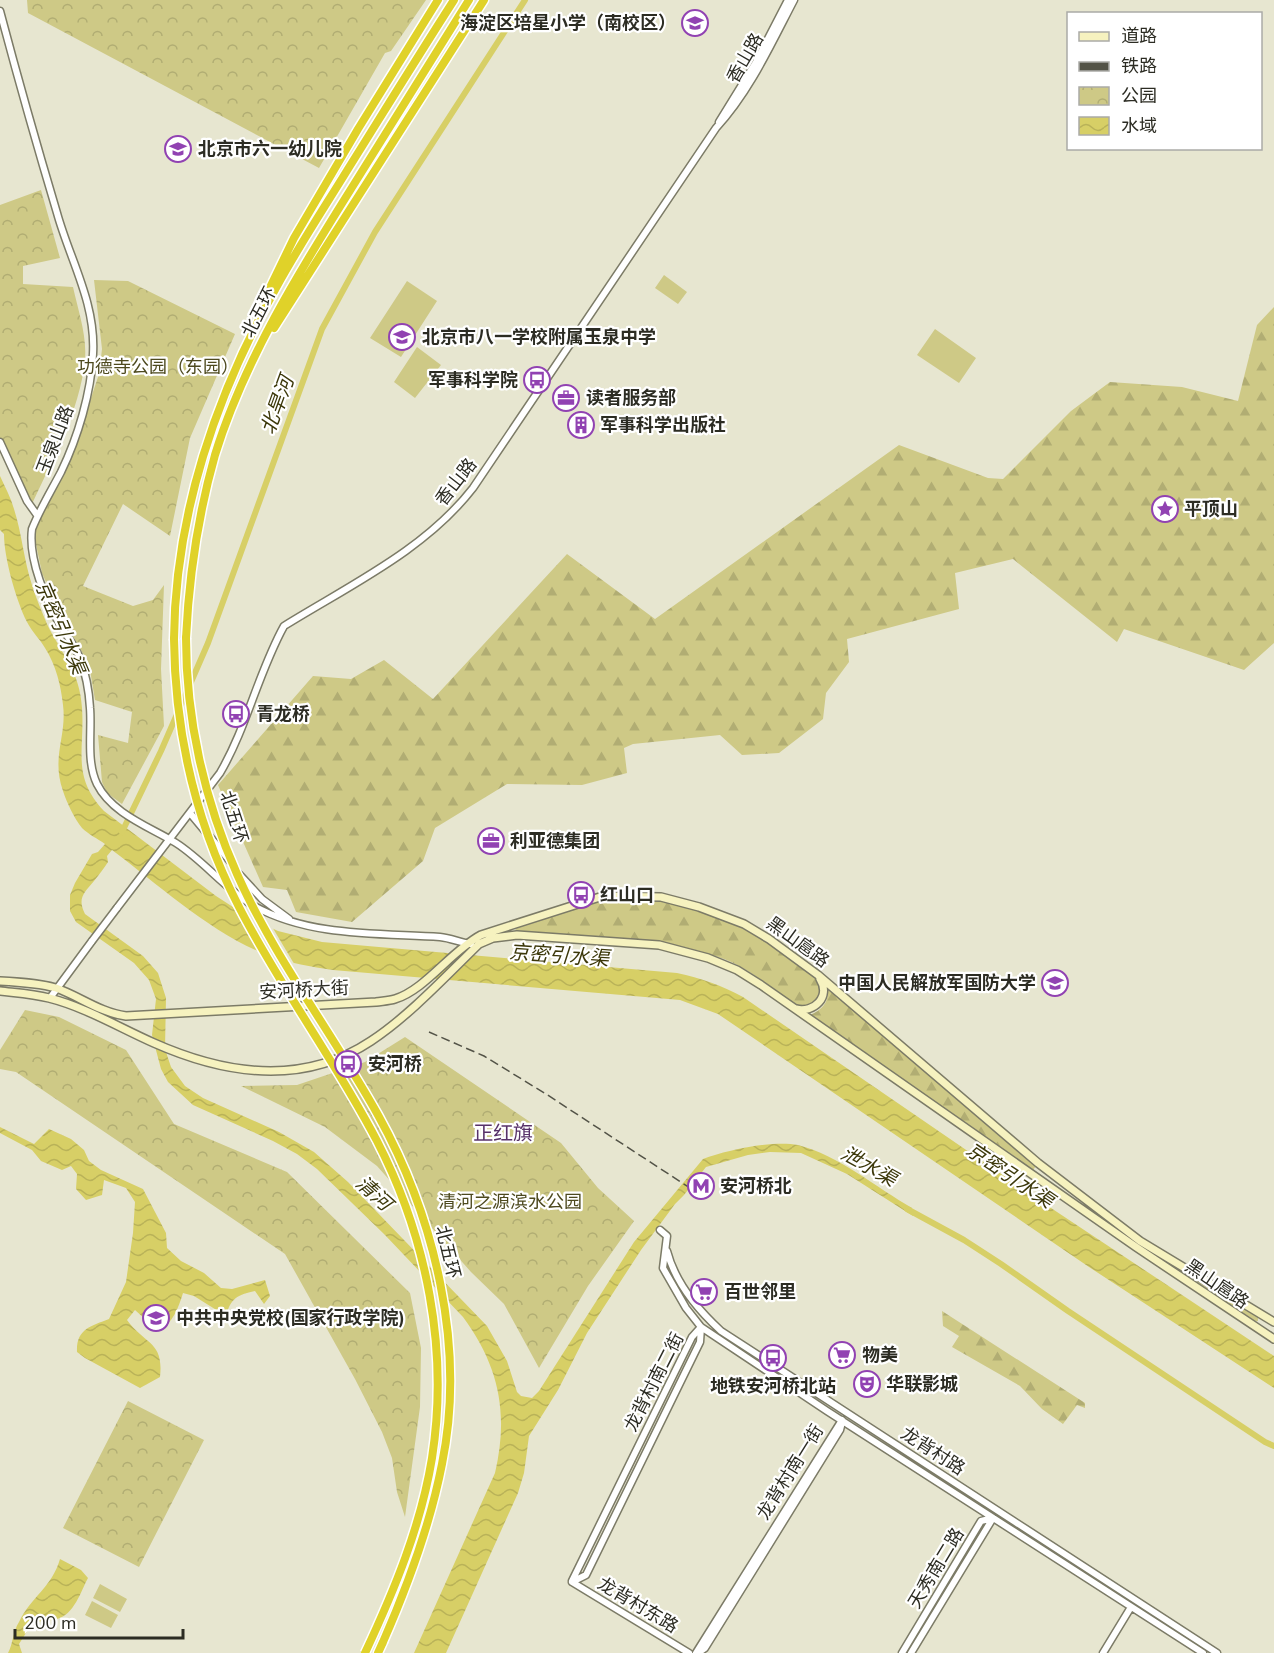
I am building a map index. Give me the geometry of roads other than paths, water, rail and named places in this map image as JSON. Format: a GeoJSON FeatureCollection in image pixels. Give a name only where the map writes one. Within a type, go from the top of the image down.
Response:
{"type":"FeatureCollection","features":[{"type":"Feature","properties":{"kind":"highway"},"geometry":{"type":"LineString","coordinates":[[243,351],[269,286],[294,238],[357,129],[438,0]]}},
{"type":"Feature","properties":{"kind":"highway","name":"北五环"},"geometry":{"type":"LineString","coordinates":[[365,1653],[401,1569],[421,1506],[432,1459],[438,1402],[437,1370],[428,1289],[423,1263],[406,1208],[378,1144],[347,1088],[258,943],[216,856],[191,780],[179,724],[174,674],[178,562],[189,505],[204,449],[243,351],[276,287],[306,236],[454,0]]}},
{"type":"Feature","properties":{"kind":"highway","name":"北五环"},"geometry":{"type":"LineString","coordinates":[[379,1653],[413,1570],[431,1511],[442,1462],[450,1393],[445,1318],[436,1266],[418,1203],[379,1117],[270,938],[228,852],[209,794],[192,725],[186,638],[192,561],[202,507],[216,453],[250,366],[286,294],[469,0]]}},
{"type":"Feature","properties":{"kind":"highway"},"geometry":{"type":"LineString","coordinates":[[250,366],[484,0]]}},
{"type":"Feature","properties":{"kind":"main road","name":"黑山扈路"},"geometry":{"type":"LineString","coordinates":[[455,952],[492,930],[603,896],[661,897],[719,913],[752,928],[818,975],[1038,1163],[1142,1246],[1274,1322]]}},
{"type":"Feature","properties":{"kind":"main road","name":"黑山扈路"},"geometry":{"type":"LineString","coordinates":[[479,944],[492,938],[517,935],[669,947],[708,958],[736,970],[1142,1246],[1274,1340]]}},
{"type":"Feature","properties":{"kind":"main road"},"geometry":{"type":"LineString","coordinates":[[0,991],[50,998],[180,1054],[233,1069],[261,1071],[296,1069],[345,1055],[379,1036],[479,944]]}},
{"type":"Feature","properties":{"kind":"main road","name":"安河桥大街"},"geometry":{"type":"LineString","coordinates":[[57,989],[120,1015],[140,1016],[376,1002],[396,999],[424,981],[455,952]]}},
{"type":"Feature","properties":{"kind":"main road"},"geometry":{"type":"LineString","coordinates":[[793,1008],[811,1009],[821,1000],[824,985],[818,975]]}},
{"type":"Feature","properties":{"kind":"main road"},"geometry":{"type":"LineString","coordinates":[[0,981],[35,983],[57,989]]}},
{"type":"Feature","properties":{"kind":"street","name":"香山路"},"geometry":{"type":"LineString","coordinates":[[168,839],[220,773],[233,751],[274,644],[284,626],[416,544],[440,525],[473,488],[716,128],[756,62],[788,0]]}},
{"type":"Feature","properties":{"kind":"street","name":"香山路"},"geometry":{"type":"LineString","coordinates":[[716,128],[727,116],[751,80],[794,0]]}},
{"type":"Feature","properties":{"kind":"street","name":"玉泉山路"},"geometry":{"type":"LineString","coordinates":[[0,11],[22,97],[57,216],[86,294],[93,340],[89,382],[76,436],[38,515],[30,539],[32,553],[49,603],[79,655],[86,679],[90,707],[93,776],[103,794],[146,828],[177,844],[251,904],[295,923]]}},
{"type":"Feature","properties":{"kind":"street"},"geometry":{"type":"LineString","coordinates":[[0,442],[27,501],[38,515]]}},
{"type":"Feature","properties":{"kind":"street"},"geometry":{"type":"LineString","coordinates":[[190,813],[262,899],[295,923],[321,928],[449,938],[465,944],[479,944]]}},
{"type":"Feature","properties":{"kind":"street"},"geometry":{"type":"LineString","coordinates":[[50,998],[168,839]]}},
{"type":"Feature","properties":{"kind":"street","name":"龙背村路"},"geometry":{"type":"LineString","coordinates":[[660,1230],[667,1236],[663,1268],[686,1308],[701,1327],[716,1339],[1203,1653]]}},
{"type":"Feature","properties":{"kind":"street","name":"龙背村路"},"geometry":{"type":"LineString","coordinates":[[666,1245],[671,1267],[700,1312],[721,1331],[1217,1653]]}},
{"type":"Feature","properties":{"kind":"street","name":"龙背村南二街"},"geometry":{"type":"LineString","coordinates":[[572,1582],[586,1575],[700,1342],[701,1327]]}},
{"type":"Feature","properties":{"kind":"street","name":"龙背村南一街"},"geometry":{"type":"LineString","coordinates":[[697,1653],[705,1648],[840,1430],[842,1420]]}},
{"type":"Feature","properties":{"kind":"street","name":"天秀南二路"},"geometry":{"type":"LineString","coordinates":[[902,1653],[981,1521],[993,1518]]}},
{"type":"Feature","properties":{"kind":"street","name":"天秀南二路"},"geometry":{"type":"LineString","coordinates":[[911,1653],[993,1518]]}},
{"type":"Feature","properties":{"kind":"street","name":"龙背村东路"},"geometry":{"type":"LineString","coordinates":[[572,1582],[689,1653]]}},
{"type":"Feature","properties":{"kind":"street"},"geometry":{"type":"LineString","coordinates":[[1103,1653],[1131,1606]]}},
{"type":"Feature","properties":{"kind":"water"},"geometry":{"type":"Polygon","coordinates":[[[0,476],[14,509],[29,576],[37,600],[78,684],[82,708],[83,774],[87,786],[104,811],[216,896],[250,918],[278,931],[322,942],[677,973],[727,989],[743,997],[1048,1206],[1274,1356],[1274,1388],[1089,1267],[718,1014],[680,1000],[333,970],[285,961],[228,936],[168,894],[112,850],[107,856],[108,862],[83,896],[83,908],[85,914],[143,956],[158,973],[166,998],[165,1049],[171,1067],[185,1086],[203,1098],[279,1132],[314,1152],[348,1182],[487,1326],[507,1361],[517,1392],[521,1396],[532,1398],[539,1391],[634,1242],[703,1159],[750,1147],[776,1144],[798,1145],[828,1156],[912,1208],[913,1216],[847,1174],[801,1153],[770,1152],[748,1155],[706,1167],[641,1250],[587,1333],[558,1390],[529,1436],[524,1473],[518,1493],[446,1653],[414,1653],[495,1473],[501,1430],[501,1410],[493,1372],[475,1335],[463,1317],[385,1235],[317,1169],[297,1154],[273,1141],[193,1105],[168,1082],[161,1069],[152,1035],[156,999],[149,980],[134,963],[76,922],[70,911],[70,895],[92,854],[98,852],[105,844],[82,828],[63,791],[58,768],[64,716],[61,690],[52,661],[27,622],[11,579],[4,534],[0,530],[0,476]]]}},
{"type":"Feature","properties":{"kind":"water"},"geometry":{"type":"Polygon","coordinates":[[[0,1127],[34,1144],[49,1129],[71,1139],[84,1150],[89,1161],[101,1170],[143,1189],[166,1233],[167,1248],[181,1261],[204,1273],[221,1288],[232,1289],[265,1280],[270,1296],[264,1304],[255,1291],[239,1296],[230,1305],[226,1316],[194,1296],[183,1293],[171,1320],[158,1331],[135,1310],[127,1320],[152,1344],[159,1356],[160,1365],[160,1377],[140,1388],[85,1358],[77,1352],[79,1338],[86,1330],[109,1319],[126,1282],[135,1202],[126,1188],[104,1180],[102,1195],[86,1200],[76,1189],[77,1174],[71,1166],[62,1170],[41,1161],[32,1150],[0,1133],[0,1127]]]}},
{"type":"Feature","properties":{"kind":"water"},"geometry":{"type":"Polygon","coordinates":[[[60,1559],[81,1570],[88,1578],[76,1602],[63,1617],[33,1622],[19,1644],[22,1653],[8,1653],[24,1613],[47,1585],[60,1559]]]}},
{"type":"Feature","properties":{"kind":"waterway","name":"北旱河"},"geometry":{"type":"LineString","coordinates":[[122,832],[161,751],[208,643],[322,329],[375,232],[525,0]]}},
{"type":"Feature","properties":{"kind":"waterway","name":"泄水渠"},"geometry":{"type":"LineString","coordinates":[[907,1209],[964,1240],[1274,1446]]}},
{"type":"Feature","properties":{"kind":"railway"},"geometry":{"type":"LineString","coordinates":[[429,1032],[484,1056],[693,1190]]}},
{"type":"Feature","properties":{"kind":"place","name":"海淀区培星小学（南校区）"},"geometry":{"type":"Point","coordinates":[695,23]}},
{"type":"Feature","properties":{"kind":"place","name":"北京市六一幼儿院"},"geometry":{"type":"Point","coordinates":[178,149]}},
{"type":"Feature","properties":{"kind":"place","name":"北京市八一学校附属玉泉中学"},"geometry":{"type":"Point","coordinates":[402,337]}},
{"type":"Feature","properties":{"kind":"place","name":"军事科学院"},"geometry":{"type":"Point","coordinates":[537,380]}},
{"type":"Feature","properties":{"kind":"place","name":"读者服务部"},"geometry":{"type":"Point","coordinates":[566,398]}},
{"type":"Feature","properties":{"kind":"place","name":"军事科学出版社"},"geometry":{"type":"Point","coordinates":[581,425]}},
{"type":"Feature","properties":{"kind":"place","name":"平顶山"},"geometry":{"type":"Point","coordinates":[1165,509]}},
{"type":"Feature","properties":{"kind":"place","name":"青龙桥"},"geometry":{"type":"Point","coordinates":[236,714]}},
{"type":"Feature","properties":{"kind":"place","name":"利亚德集团"},"geometry":{"type":"Point","coordinates":[491,841]}},
{"type":"Feature","properties":{"kind":"place","name":"红山口"},"geometry":{"type":"Point","coordinates":[581,895]}},
{"type":"Feature","properties":{"kind":"place","name":"中国人民解放军国防大学"},"geometry":{"type":"Point","coordinates":[1055,983]}},
{"type":"Feature","properties":{"kind":"place","name":"安河桥"},"geometry":{"type":"Point","coordinates":[348,1064]}},
{"type":"Feature","properties":{"kind":"place","name":"安河桥北"},"geometry":{"type":"Point","coordinates":[701,1186]}},
{"type":"Feature","properties":{"kind":"place","name":"百世邻里"},"geometry":{"type":"Point","coordinates":[704,1292]}},
{"type":"Feature","properties":{"kind":"place","name":"中共中央党校(国家行政学院)"},"geometry":{"type":"Point","coordinates":[156,1318]}},
{"type":"Feature","properties":{"kind":"place","name":"物美"},"geometry":{"type":"Point","coordinates":[842,1355]}},
{"type":"Feature","properties":{"kind":"place","name":"地铁安河桥北站"},"geometry":{"type":"Point","coordinates":[773,1358]}},
{"type":"Feature","properties":{"kind":"place","name":"华联影城"},"geometry":{"type":"Point","coordinates":[867,1384]}},
{"type":"Feature","properties":{"kind":"district","name":"正红旗"},"geometry":{"type":"Point","coordinates":[503,1133]}},
{"type":"Feature","properties":{"kind":"park label","name":"功德寺公园（东园）"},"geometry":{"type":"Point","coordinates":[158,367]}},
{"type":"Feature","properties":{"kind":"park label","name":"清河之源滨水公园"},"geometry":{"type":"Point","coordinates":[510,1202]}},
{"type":"Feature","properties":{"kind":"water label","name":"京密引水渠"},"geometry":{"type":"Point","coordinates":[61,627]}},
{"type":"Feature","properties":{"kind":"water label","name":"京密引水渠"},"geometry":{"type":"Point","coordinates":[559,955]}},
{"type":"Feature","properties":{"kind":"water label","name":"京密引水渠"},"geometry":{"type":"Point","coordinates":[1010,1175]}},
{"type":"Feature","properties":{"kind":"water label","name":"清河"},"geometry":{"type":"Point","coordinates":[374,1193]}}]}
